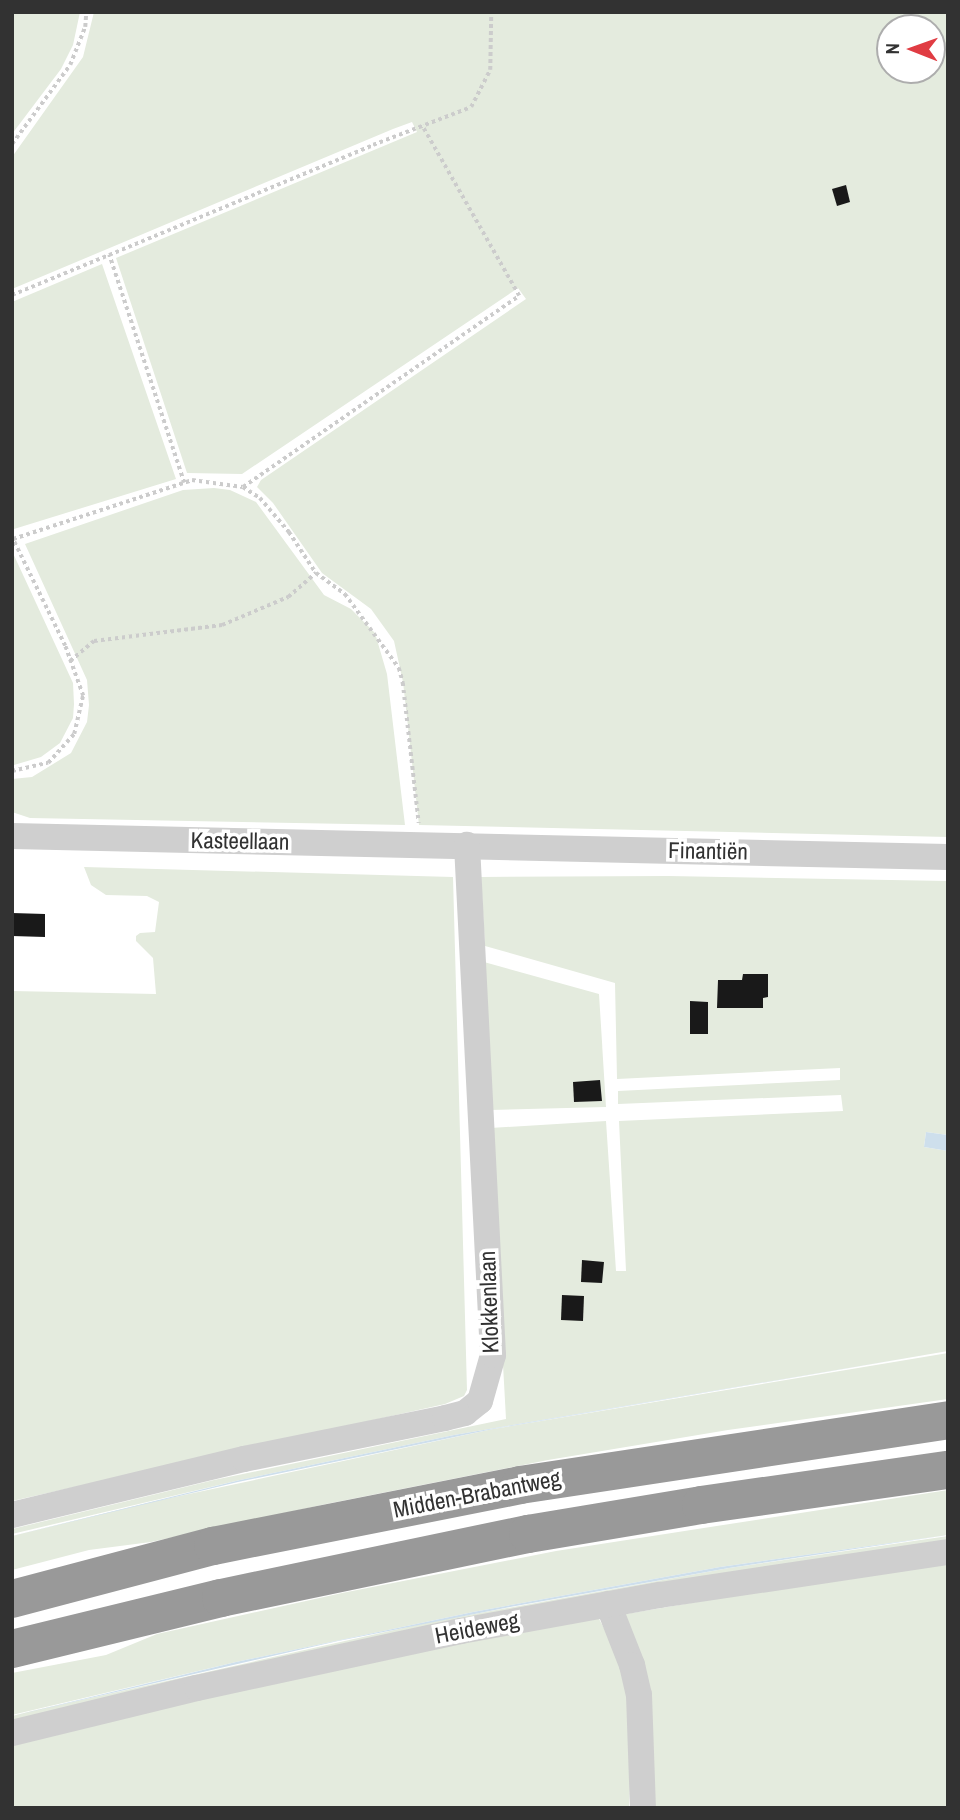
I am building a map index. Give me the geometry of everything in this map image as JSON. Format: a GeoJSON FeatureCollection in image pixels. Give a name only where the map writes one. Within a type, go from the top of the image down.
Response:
{"type":"FeatureCollection","features":[{"type":"Feature","properties":{"kind":"highway","name":"Midden-Brabantweg"},"geometry":{"type":"LineString","coordinates":[[12,1599],[213,1546],[520,1485],[948,1420]]}},
{"type":"Feature","properties":{"kind":"highway"},"geometry":{"type":"LineString","coordinates":[[12,1649],[221,1598],[528,1534],[701,1505],[948,1470]]}},
{"type":"Feature","properties":{"kind":"street","name":"Kasteellaan"},"geometry":{"type":"LineString","coordinates":[[12,836],[467,845]]}},
{"type":"Feature","properties":{"kind":"street","name":"Finantiën"},"geometry":{"type":"LineString","coordinates":[[467,845],[948,857]]}},
{"type":"Feature","properties":{"kind":"street","name":"Klokkenlaan"},"geometry":{"type":"LineString","coordinates":[[12,1515],[244,1460],[445,1418],[465,1413],[480,1401],[493,1355],[467,845]]}},
{"type":"Feature","properties":{"kind":"street","name":"Heideweg"},"geometry":{"type":"LineString","coordinates":[[12,1733],[300,1665],[608,1604],[948,1552]]}},
{"type":"Feature","properties":{"kind":"street"},"geometry":{"type":"LineString","coordinates":[[608,1604],[632,1665],[639,1695],[643,1808]]}},
{"type":"Feature","properties":{"kind":"path"},"geometry":{"type":"LineString","coordinates":[[12,144],[70,65],[85,27],[86,12]]}},
{"type":"Feature","properties":{"kind":"path"},"geometry":{"type":"LineString","coordinates":[[12,295],[471,107],[490,70],[491,12]]}},
{"type":"Feature","properties":{"kind":"path"},"geometry":{"type":"LineString","coordinates":[[243,487],[519,296],[422,126]]}},
{"type":"Feature","properties":{"kind":"path"},"geometry":{"type":"LineString","coordinates":[[109,255],[184,483]]}},
{"type":"Feature","properties":{"kind":"path"},"geometry":{"type":"LineString","coordinates":[[12,771],[48,763],[74,734],[83,696],[70,661],[13,538],[184,483],[213,480],[243,487],[260,498],[316,573],[326,583],[345,594],[398,668],[403,683],[420,832],[415,845]]}},
{"type":"Feature","properties":{"kind":"path"},"geometry":{"type":"LineString","coordinates":[[70,661],[94,641],[222,625],[288,597],[316,573]]}},
{"type":"Feature","properties":{"kind":"shaded area"},"geometry":{"type":"Polygon","coordinates":[[[12,12],[80,12],[73,45],[61,69],[12,134],[12,12]]]}},
{"type":"Feature","properties":{"kind":"shaded area"},"geometry":{"type":"Polygon","coordinates":[[[94,12],[948,12],[948,837],[419,825],[403,682],[394,641],[371,609],[322,573],[273,503],[257,487],[261,480],[526,299],[518,288],[242,474],[187,473],[116,258],[417,132],[412,122],[12,289],[12,157],[83,57],[94,12]]]}},
{"type":"Feature","properties":{"kind":"shaded area"},"geometry":{"type":"Polygon","coordinates":[[[102,264],[176,479],[14,529],[12,302],[102,264]]]}},
{"type":"Feature","properties":{"kind":"shaded area"},"geometry":{"type":"Polygon","coordinates":[[[183,490],[230,490],[256,502],[324,595],[351,609],[375,633],[387,674],[405,825],[30,818],[12,812],[12,779],[32,777],[71,753],[87,722],[89,705],[87,680],[25,544],[183,490]]]}},
{"type":"Feature","properties":{"kind":"shaded area"},"geometry":{"type":"Polygon","coordinates":[[[12,551],[73,683],[74,704],[73,718],[60,743],[41,757],[14,765],[12,551]]]}},
{"type":"Feature","properties":{"kind":"shaded area"},"geometry":{"type":"Polygon","coordinates":[[[84,867],[453,877],[467,1390],[464,1396],[445,1404],[12,1501],[12,991],[156,994],[153,958],[136,941],[136,936],[140,933],[155,932],[159,902],[147,896],[106,895],[91,885],[84,867]]]}},
{"type":"Feature","properties":{"kind":"shaded area"},"geometry":{"type":"Polygon","coordinates":[[[668,876],[948,881],[948,1135],[926,1132],[924,1147],[948,1151],[948,1351],[454,1435],[240,1480],[12,1534],[12,1529],[214,1480],[506,1419],[490,1128],[606,1121],[616,1271],[626,1271],[619,1121],[843,1111],[841,1095],[618,1104],[618,1091],[840,1080],[840,1068],[617,1079],[615,983],[485,946],[481,877],[668,876]]]}},
{"type":"Feature","properties":{"kind":"shaded area"},"geometry":{"type":"Polygon","coordinates":[[[484,962],[599,994],[606,1107],[490,1110],[484,962]]]}},
{"type":"Feature","properties":{"kind":"shaded area"},"geometry":{"type":"Polygon","coordinates":[[[948,1353],[948,1399],[728,1430],[548,1460],[151,1542],[89,1550],[12,1570],[12,1536],[156,1501],[493,1429],[948,1353]]]}},
{"type":"Feature","properties":{"kind":"shaded area"},"geometry":{"type":"Polygon","coordinates":[[[948,1490],[948,1535],[720,1567],[473,1612],[236,1662],[12,1715],[12,1673],[106,1655],[157,1634],[342,1593],[556,1551],[948,1490]]]}},
{"type":"Feature","properties":{"kind":"shaded area"},"geometry":{"type":"Polygon","coordinates":[[[948,1536],[948,1545],[12,1726],[12,1716],[32,1711],[430,1622],[729,1568],[948,1536]]]}},
{"type":"Feature","properties":{"kind":"shaded area"},"geometry":{"type":"Polygon","coordinates":[[[948,1559],[948,1808],[653,1808],[625,1624],[626,1614],[948,1559]]]}},
{"type":"Feature","properties":{"kind":"shaded area"},"geometry":{"type":"Polygon","coordinates":[[[598,1617],[621,1660],[632,1726],[629,1808],[12,1808],[12,1740],[198,1694],[598,1617]]]}},
{"type":"Feature","properties":{"kind":"water"},"geometry":{"type":"Polygon","coordinates":[[[926,1132],[948,1135],[948,1151],[924,1147],[926,1132]]]}},
{"type":"Feature","properties":{"kind":"water"},"geometry":{"type":"Polygon","coordinates":[[[948,1351],[493,1429],[238,1482],[12,1536],[240,1480],[454,1435],[948,1351]]]}},
{"type":"Feature","properties":{"kind":"water"},"geometry":{"type":"Polygon","coordinates":[[[948,1535],[729,1568],[510,1607],[338,1641],[12,1716],[236,1662],[473,1612],[720,1567],[948,1535]]]}},
{"type":"Feature","properties":{"kind":"building"},"geometry":{"type":"Polygon","coordinates":[[[846,185],[850,202],[837,206],[832,189],[846,185]]]}},
{"type":"Feature","properties":{"kind":"building"},"geometry":{"type":"Polygon","coordinates":[[[12,913],[45,914],[45,937],[12,936],[12,913]]]}},
{"type":"Feature","properties":{"kind":"building"},"geometry":{"type":"Polygon","coordinates":[[[743,974],[768,974],[768,997],[763,998],[763,1008],[717,1008],[718,980],[742,980],[743,974]]]}},
{"type":"Feature","properties":{"kind":"building"},"geometry":{"type":"Polygon","coordinates":[[[690,1001],[708,1002],[708,1034],[690,1034],[690,1001]]]}},
{"type":"Feature","properties":{"kind":"building"},"geometry":{"type":"Polygon","coordinates":[[[600,1080],[602,1101],[574,1102],[573,1082],[600,1080]]]}},
{"type":"Feature","properties":{"kind":"building"},"geometry":{"type":"Polygon","coordinates":[[[582,1260],[604,1262],[602,1283],[581,1282],[582,1260]]]}},
{"type":"Feature","properties":{"kind":"building"},"geometry":{"type":"Polygon","coordinates":[[[562,1295],[584,1296],[583,1321],[561,1320],[562,1295]]]}}]}
